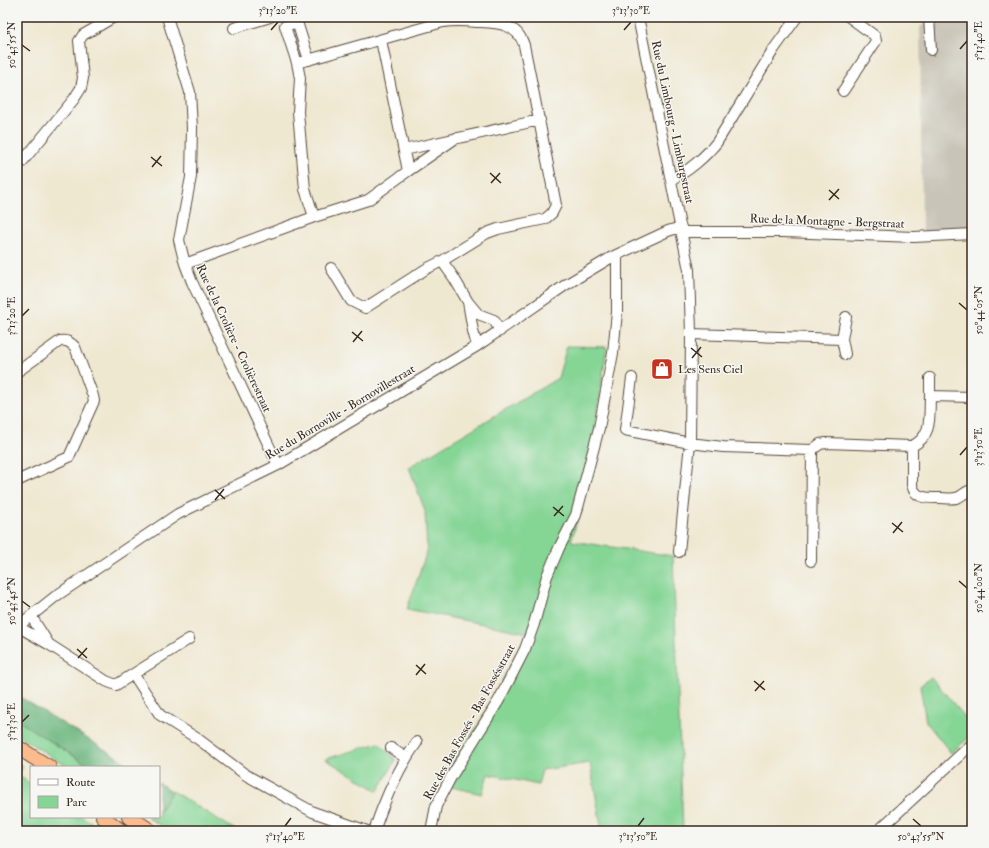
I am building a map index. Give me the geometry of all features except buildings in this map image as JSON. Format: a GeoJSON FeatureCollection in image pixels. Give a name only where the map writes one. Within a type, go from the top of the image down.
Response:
{"type":"FeatureCollection","features":[{"type":"Feature","properties":{"kind":"highway"},"geometry":{"type":"LineString","coordinates":[[17,747],[46,765]]}},
{"type":"Feature","properties":{"kind":"highway"},"geometry":{"type":"LineString","coordinates":[[104,818],[121,831]]}},
{"type":"Feature","properties":{"kind":"highway"},"geometry":{"type":"LineString","coordinates":[[131,818],[151,831]]}},
{"type":"Feature","properties":{"kind":"street"},"geometry":{"type":"LineString","coordinates":[[22,162],[74,99],[81,88],[83,78],[79,41],[83,35],[114,17]]}},
{"type":"Feature","properties":{"kind":"street","name":"Rue de la Crolière - Crolièrestraat"},"geometry":{"type":"LineString","coordinates":[[167,17],[190,92],[192,128],[191,177],[179,240],[185,264],[192,282],[278,465]]}},
{"type":"Feature","properties":{"kind":"street"},"geometry":{"type":"LineString","coordinates":[[234,28],[270,17]]}},
{"type":"Feature","properties":{"kind":"street","name":"Rue du Limbourg - Limburgstraat"},"geometry":{"type":"LineString","coordinates":[[638,17],[689,270],[691,334],[690,443],[679,552]]}},
{"type":"Feature","properties":{"kind":"street"},"geometry":{"type":"LineString","coordinates":[[671,179],[685,172],[717,142],[774,49],[797,17]]}},
{"type":"Feature","properties":{"kind":"street"},"geometry":{"type":"LineString","coordinates":[[843,90],[876,41],[875,36],[849,17]]}},
{"type":"Feature","properties":{"kind":"street"},"geometry":{"type":"LineString","coordinates":[[928,17],[931,50]]}},
{"type":"Feature","properties":{"kind":"street"},"geometry":{"type":"LineString","coordinates":[[309,60],[297,22],[285,26],[297,63],[300,78],[298,112],[305,189],[314,217]]}},
{"type":"Feature","properties":{"kind":"street"},"geometry":{"type":"LineString","coordinates":[[297,63],[440,22],[496,23],[508,26],[523,40],[556,202],[554,211],[545,219],[498,229],[487,233],[442,261],[426,269],[365,308],[350,301],[331,268]]}},
{"type":"Feature","properties":{"kind":"street"},"geometry":{"type":"LineString","coordinates":[[381,40],[408,170]]}},
{"type":"Feature","properties":{"kind":"street"},"geometry":{"type":"LineString","coordinates":[[404,150],[540,120]]}},
{"type":"Feature","properties":{"kind":"street"},"geometry":{"type":"LineString","coordinates":[[185,264],[314,217],[368,200],[408,170],[456,138]]}},
{"type":"Feature","properties":{"kind":"street","name":"Rue de la Montagne - Bergstraat"},"geometry":{"type":"LineString","coordinates":[[681,229],[909,237],[972,234]]}},
{"type":"Feature","properties":{"kind":"street","name":"Rue du Bornoville - Bornovillestraat"},"geometry":{"type":"LineString","coordinates":[[17,627],[72,585],[178,514],[278,465],[477,346],[571,281],[617,255],[668,231],[681,229]]}},
{"type":"Feature","properties":{"kind":"street","name":"Rue des Bas Fossés - Bas Fossésstraat"},"geometry":{"type":"LineString","coordinates":[[433,831],[432,826],[436,806],[451,777],[499,700],[525,649],[534,624],[547,576],[576,515],[599,428],[613,353],[617,312],[617,255]]}},
{"type":"Feature","properties":{"kind":"street"},"geometry":{"type":"LineString","coordinates":[[442,261],[468,302],[478,314],[494,320],[500,330]]}},
{"type":"Feature","properties":{"kind":"street"},"geometry":{"type":"LineString","coordinates":[[468,302],[477,346]]}},
{"type":"Feature","properties":{"kind":"street"},"geometry":{"type":"LineString","coordinates":[[845,354],[842,339],[846,317]]}},
{"type":"Feature","properties":{"kind":"street"},"geometry":{"type":"LineString","coordinates":[[691,334],[842,339]]}},
{"type":"Feature","properties":{"kind":"street"},"geometry":{"type":"LineString","coordinates":[[17,372],[60,341],[65,340],[75,347],[94,401],[69,457],[17,481]]}},
{"type":"Feature","properties":{"kind":"street"},"geometry":{"type":"LineString","coordinates":[[632,378],[625,430],[690,443],[723,447],[812,450],[820,444],[826,443],[912,446],[918,442],[929,428],[930,378]]}},
{"type":"Feature","properties":{"kind":"street"},"geometry":{"type":"LineString","coordinates":[[930,396],[972,397]]}},
{"type":"Feature","properties":{"kind":"street"},"geometry":{"type":"LineString","coordinates":[[912,446],[912,485],[913,490],[917,494],[925,498],[953,498],[972,490]]}},
{"type":"Feature","properties":{"kind":"street"},"geometry":{"type":"LineString","coordinates":[[811,561],[812,450]]}},
{"type":"Feature","properties":{"kind":"street"},"geometry":{"type":"LineString","coordinates":[[31,616],[50,645]]}},
{"type":"Feature","properties":{"kind":"street"},"geometry":{"type":"LineString","coordinates":[[17,627],[50,645],[116,686],[189,639]]}},
{"type":"Feature","properties":{"kind":"street"},"geometry":{"type":"LineString","coordinates":[[134,675],[160,715],[198,739],[246,775],[313,812],[367,831]]}},
{"type":"Feature","properties":{"kind":"street"},"geometry":{"type":"LineString","coordinates":[[374,831],[384,801],[395,777],[417,742]]}},
{"type":"Feature","properties":{"kind":"street"},"geometry":{"type":"LineString","coordinates":[[878,831],[972,744]]}},
{"type":"Feature","properties":{"kind":"street"},"geometry":{"type":"LineString","coordinates":[[391,748],[406,758]]}},
{"type":"Feature","properties":{"kind":"shaded area"},"geometry":{"type":"Polygon","coordinates":[[[934,17],[972,17],[972,229],[922,232],[920,27],[934,17]]]}},
{"type":"Feature","properties":{"kind":"green space"},"geometry":{"type":"Polygon","coordinates":[[[567,346],[607,347],[589,469],[584,494],[571,541],[673,556],[683,831],[602,831],[590,763],[542,770],[538,785],[488,774],[482,794],[451,787],[460,769],[452,763],[479,724],[528,633],[407,609],[427,551],[425,511],[409,467],[558,378],[567,346]]]}},
{"type":"Feature","properties":{"kind":"green space"},"geometry":{"type":"Polygon","coordinates":[[[931,677],[972,725],[972,735],[951,753],[926,722],[920,686],[931,677]]]}},
{"type":"Feature","properties":{"kind":"green space"},"geometry":{"type":"Polygon","coordinates":[[[17,695],[131,766],[89,766],[17,720],[17,695]]]}},
{"type":"Feature","properties":{"kind":"green space"},"geometry":{"type":"Polygon","coordinates":[[[17,720],[89,766],[66,766],[17,735],[17,720]]]}},
{"type":"Feature","properties":{"kind":"green space"},"geometry":{"type":"Polygon","coordinates":[[[379,743],[396,760],[378,791],[325,759],[379,743]]]}},
{"type":"Feature","properties":{"kind":"green space"},"geometry":{"type":"Polygon","coordinates":[[[17,762],[23,766],[19,776],[30,783],[30,818],[85,818],[105,831],[17,831],[17,762]]]}},
{"type":"Feature","properties":{"kind":"green space"},"geometry":{"type":"Polygon","coordinates":[[[160,784],[172,791],[160,811],[160,784]]]}},
{"type":"Feature","properties":{"kind":"green space"},"geometry":{"type":"Polygon","coordinates":[[[172,791],[237,831],[169,831],[149,818],[160,818],[160,809],[172,791]]]}},
{"type":"Feature","properties":{"kind":"railway"},"geometry":{"type":"LineString","coordinates":[[17,22],[20,17]]}},
{"type":"Feature","properties":{"kind":"place","name":"Les Sens Ciel"},"geometry":{"type":"Point","coordinates":[662,369]}}]}
